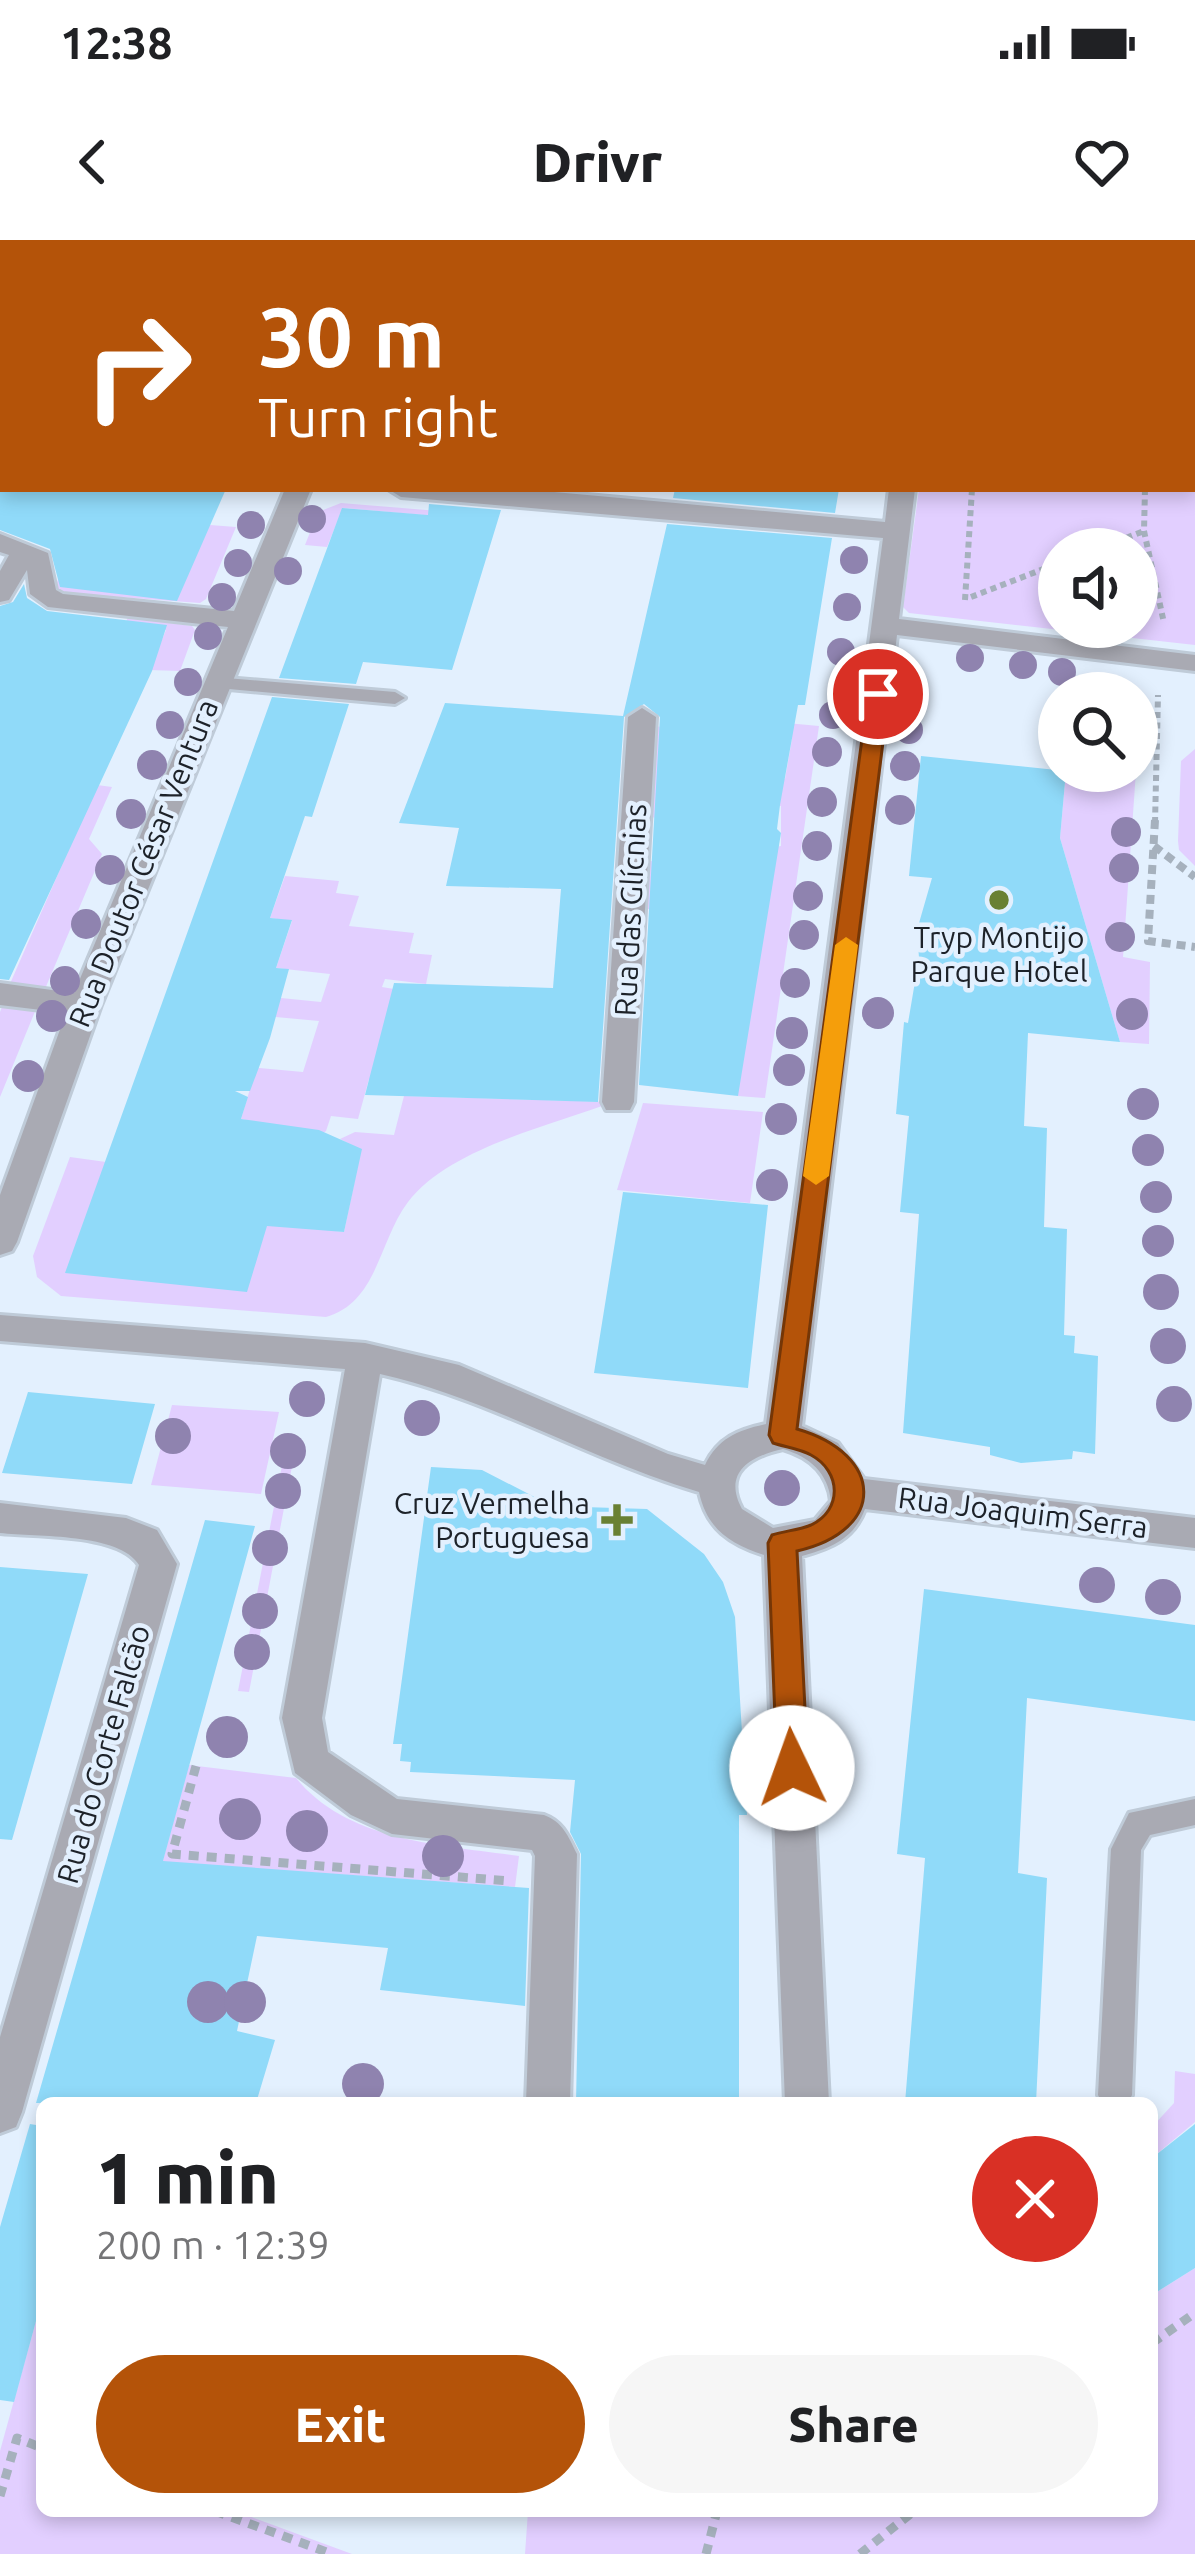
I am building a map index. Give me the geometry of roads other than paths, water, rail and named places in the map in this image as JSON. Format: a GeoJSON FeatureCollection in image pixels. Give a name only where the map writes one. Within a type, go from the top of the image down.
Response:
{"type":"FeatureCollection","features":[{"type":"Feature","properties":{"kind":"street","name":"Rua Doutor César Ventura"},"geometry":{"type":"LineString","coordinates":[[0,1242],[85,1005],[297,492]]}},
{"type":"Feature","properties":{"kind":"street"},"geometry":{"type":"LineString","coordinates":[[464,492],[898,531]]}},
{"type":"Feature","properties":{"kind":"street"},"geometry":{"type":"LineString","coordinates":[[783,1435],[902,492]]}},
{"type":"Feature","properties":{"kind":"street"},"geometry":{"type":"LineString","coordinates":[[0,594],[13,546],[39,559],[38,578],[44,594],[57,601],[241,620]]}},
{"type":"Feature","properties":{"kind":"street"},"geometry":{"type":"LineString","coordinates":[[887,626],[1195,664]]}},
{"type":"Feature","properties":{"kind":"street","name":"Rua das Glícnias"},"geometry":{"type":"LineString","coordinates":[[618,1102],[642,717]]}},
{"type":"Feature","properties":{"kind":"street"},"geometry":{"type":"LineString","coordinates":[[0,994],[85,1005]]}},
{"type":"Feature","properties":{"kind":"street"},"geometry":{"type":"LineString","coordinates":[[0,1328],[365,1357],[446,1375],[659,1466],[714,1482]]}},
{"type":"Feature","properties":{"kind":"street"},"geometry":{"type":"LineString","coordinates":[[365,1357],[302,1718],[309,1761],[392,1816],[544,1833],[556,1853],[548,2097]]}},
{"type":"Feature","properties":{"kind":"street"},"geometry":{"type":"LineString","coordinates":[[783,1435],[823,1447],[847,1475],[850,1492],[847,1508],[822,1534],[782,1543],[760,1539],[725,1516],[714,1482],[730,1452],[744,1442],[783,1435]]}},
{"type":"Feature","properties":{"kind":"street","name":"Rua Joaquim Serra"},"geometry":{"type":"LineString","coordinates":[[850,1492],[1195,1533]]}},
{"type":"Feature","properties":{"kind":"street","name":"Rua do Corte Falcão"},"geometry":{"type":"LineString","coordinates":[[0,1518],[113,1529],[144,1541],[158,1564],[0,2112]]}},
{"type":"Feature","properties":{"kind":"street"},"geometry":{"type":"LineString","coordinates":[[782,1543],[807,2097]]}},
{"type":"Feature","properties":{"kind":"lane"},"geometry":{"type":"LineString","coordinates":[[214,683],[395,698]]}},
{"type":"Feature","properties":{"kind":"lane"},"geometry":{"type":"LineString","coordinates":[[1115,2095],[1126,1850],[1141,1823],[1195,1812]]}},
{"type":"Feature","properties":{"kind":"place","name":"Tryp Montijo Parque Hotel"},"geometry":{"type":"Point","coordinates":[999,900]}},
{"type":"Feature","properties":{"kind":"place","name":"Cruz Vermelha Portuguesa"},"geometry":{"type":"Point","coordinates":[617,1520]}}]}
